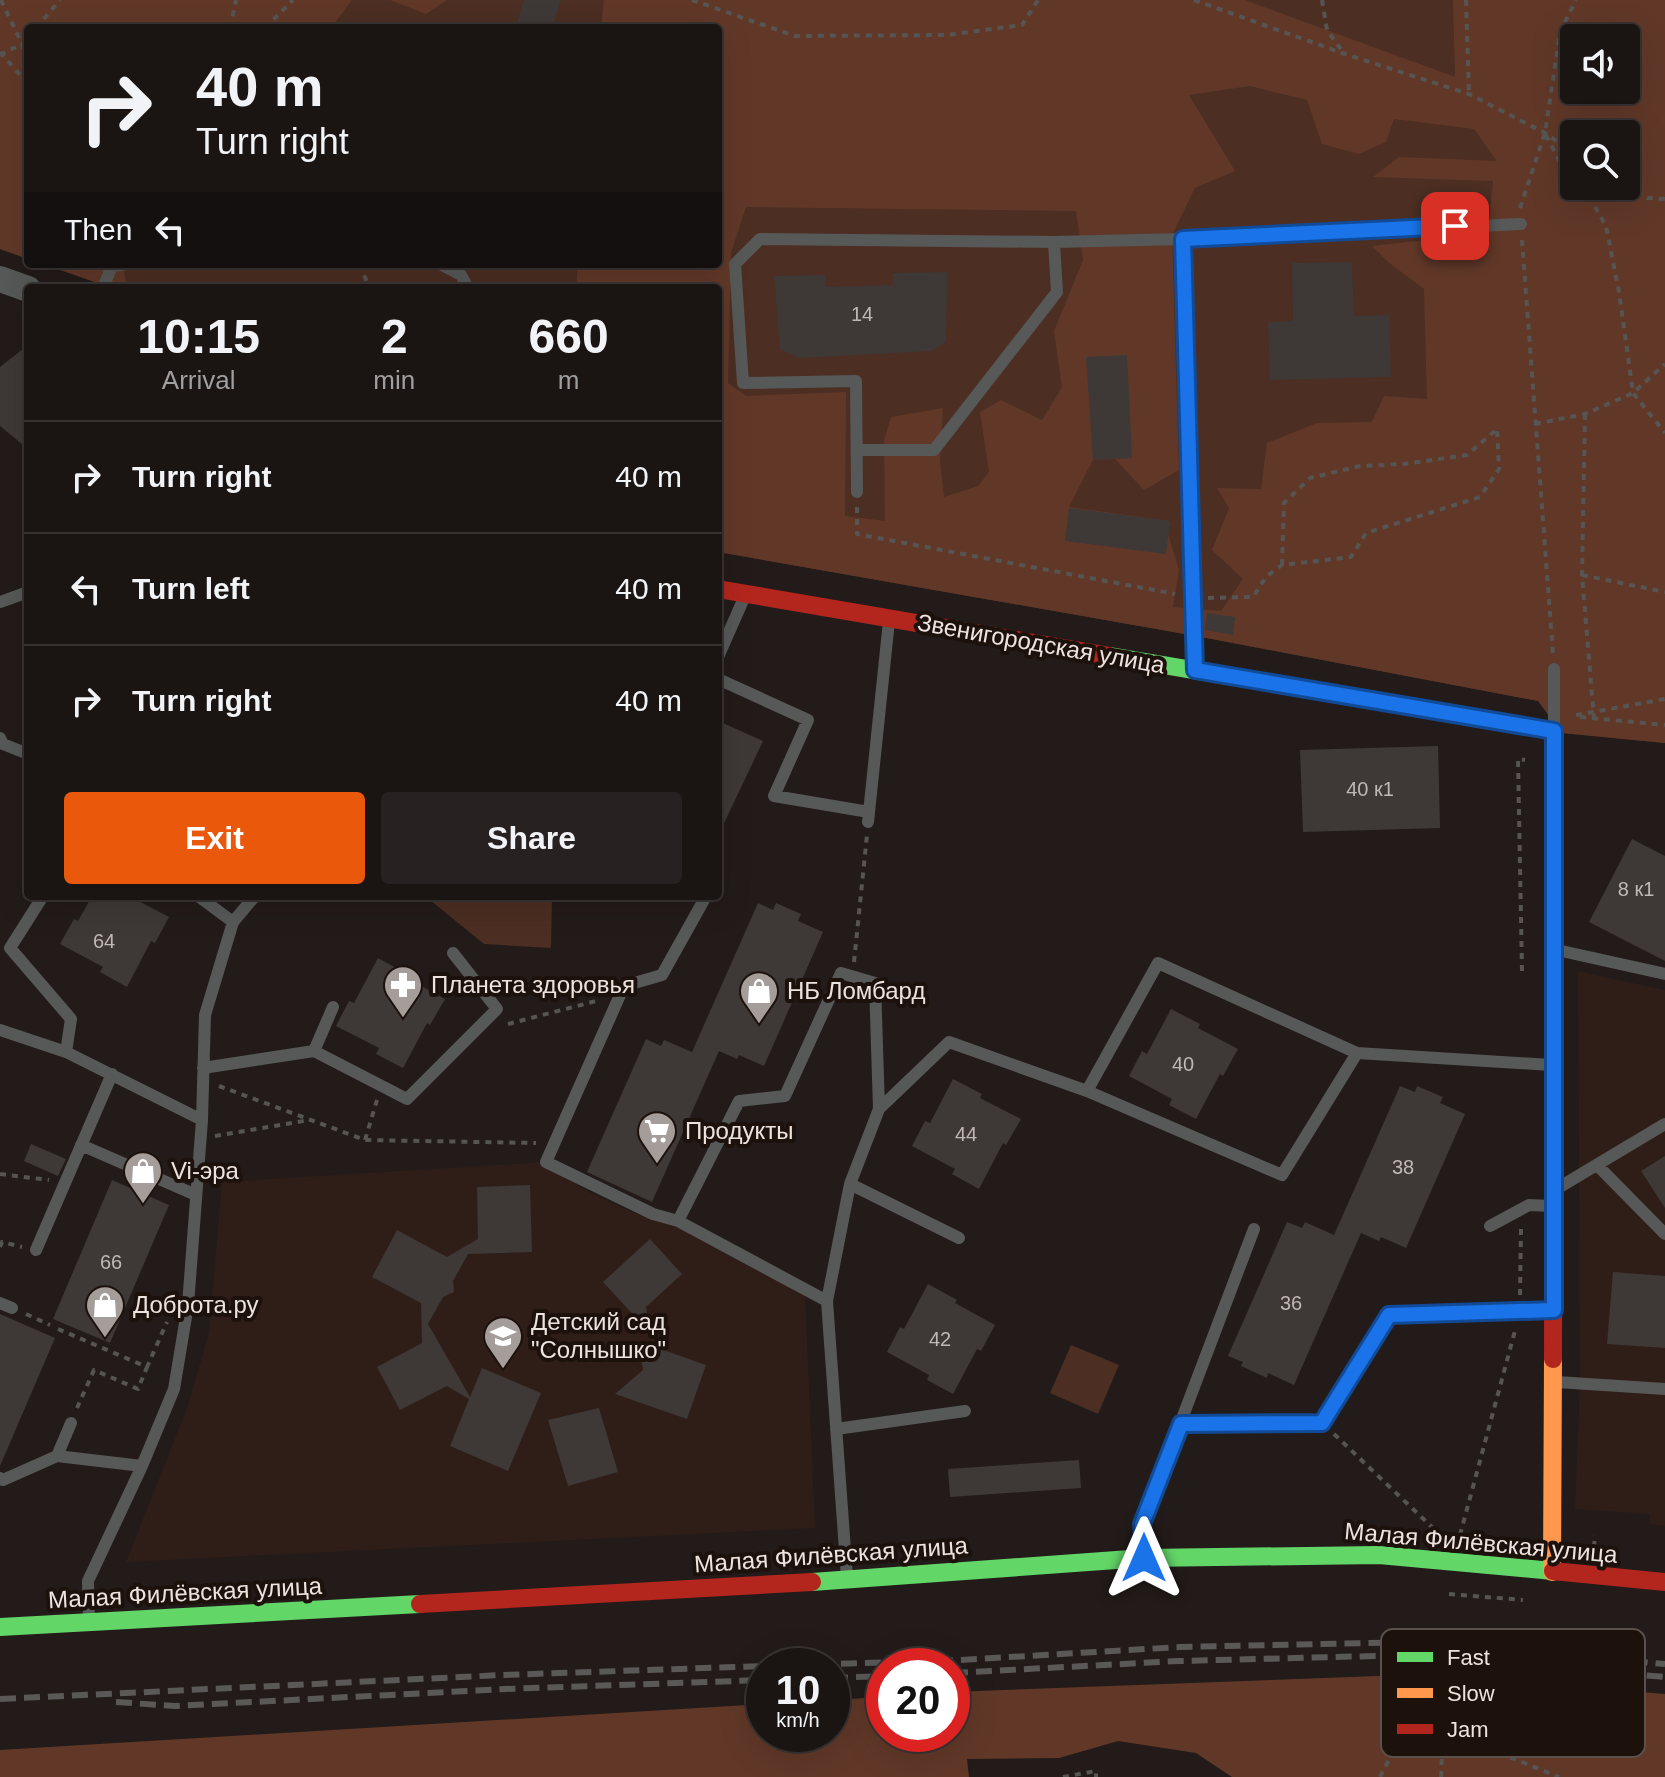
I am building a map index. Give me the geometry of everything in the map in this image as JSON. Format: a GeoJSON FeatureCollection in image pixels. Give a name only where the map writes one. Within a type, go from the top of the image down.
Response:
{"type":"FeatureCollection","features":[{"type":"Feature","properties":{"kind":"street"},"geometry":{"type":"LineString","coordinates":[[0,279],[24,288]]}},
{"type":"Feature","properties":{"kind":"street","name":"Звенигородская улица"},"geometry":{"type":"LineString","coordinates":[[722,590],[1195,670],[1554,722]]}},
{"type":"Feature","properties":{"kind":"street"},"geometry":{"type":"LineString","coordinates":[[1552,1572],[1554,722]]}},
{"type":"Feature","properties":{"kind":"street","name":"Малая Филёвская улица"},"geometry":{"type":"LineString","coordinates":[[0,1627],[847,1580],[1144,1558],[1379,1555],[1665,1582]]}},
{"type":"Feature","properties":{"kind":"lane"},"geometry":{"type":"LineString","coordinates":[[857,492],[856,381],[743,383],[735,264],[760,239],[1054,242],[1521,224]]}},
{"type":"Feature","properties":{"kind":"lane"},"geometry":{"type":"LineString","coordinates":[[1183,239],[1195,670]]}},
{"type":"Feature","properties":{"kind":"lane"},"geometry":{"type":"LineString","coordinates":[[857,450],[934,450],[1057,292],[1054,242]]}},
{"type":"Feature","properties":{"kind":"lane"},"geometry":{"type":"LineString","coordinates":[[448,268],[461,275],[466,284]]}},
{"type":"Feature","properties":{"kind":"lane"},"geometry":{"type":"LineString","coordinates":[[0,602],[24,593]]}},
{"type":"Feature","properties":{"kind":"lane"},"geometry":{"type":"LineString","coordinates":[[722,648],[746,594]]}},
{"type":"Feature","properties":{"kind":"lane"},"geometry":{"type":"LineString","coordinates":[[722,681],[808,720],[774,796],[869,817],[890,618]]}},
{"type":"Feature","properties":{"kind":"lane"},"geometry":{"type":"LineString","coordinates":[[1554,669],[1554,722]]}},
{"type":"Feature","properties":{"kind":"lane"},"geometry":{"type":"LineString","coordinates":[[1,743],[24,752]]}},
{"type":"Feature","properties":{"kind":"lane"},"geometry":{"type":"LineString","coordinates":[[40,900],[10,948],[71,1019],[66,1052]]}},
{"type":"Feature","properties":{"kind":"lane"},"geometry":{"type":"LineString","coordinates":[[203,900],[233,922]]}},
{"type":"Feature","properties":{"kind":"lane"},"geometry":{"type":"LineString","coordinates":[[89,1622],[88,1581],[174,1389],[188,1305],[202,1120],[205,1015],[233,922],[252,900]]}},
{"type":"Feature","properties":{"kind":"lane"},"geometry":{"type":"LineString","coordinates":[[704,900],[662,975],[624,986],[546,1162],[653,1214],[678,1221],[827,1301]]}},
{"type":"Feature","properties":{"kind":"lane"},"geometry":{"type":"LineString","coordinates":[[1554,949],[1665,974]]}},
{"type":"Feature","properties":{"kind":"lane"},"geometry":{"type":"LineString","coordinates":[[203,1074],[314,1051],[407,1099],[497,1009],[453,953]]}},
{"type":"Feature","properties":{"kind":"lane"},"geometry":{"type":"LineString","coordinates":[[1087,1091],[1158,963],[1357,1053],[1554,1065]]}},
{"type":"Feature","properties":{"kind":"lane"},"geometry":{"type":"LineString","coordinates":[[678,1221],[739,1101],[785,1096],[841,973],[875,983],[879,1109],[850,1184],[827,1301],[847,1580]]}},
{"type":"Feature","properties":{"kind":"lane"},"geometry":{"type":"LineString","coordinates":[[314,1051],[333,1007]]}},
{"type":"Feature","properties":{"kind":"lane"},"geometry":{"type":"LineString","coordinates":[[0,1030],[66,1052],[202,1120]]}},
{"type":"Feature","properties":{"kind":"lane"},"geometry":{"type":"LineString","coordinates":[[879,1109],[949,1042],[1087,1091],[1282,1175],[1357,1053]]}},
{"type":"Feature","properties":{"kind":"lane"},"geometry":{"type":"LineString","coordinates":[[36,1250],[112,1074]]}},
{"type":"Feature","properties":{"kind":"lane"},"geometry":{"type":"LineString","coordinates":[[1490,1226],[1529,1205],[1554,1198],[1665,1124]]}},
{"type":"Feature","properties":{"kind":"lane"},"geometry":{"type":"LineString","coordinates":[[81,1145],[196,1195]]}},
{"type":"Feature","properties":{"kind":"lane"},"geometry":{"type":"LineString","coordinates":[[1598,1166],[1665,1234]]}},
{"type":"Feature","properties":{"kind":"lane"},"geometry":{"type":"LineString","coordinates":[[850,1184],[959,1238]]}},
{"type":"Feature","properties":{"kind":"lane"},"geometry":{"type":"LineString","coordinates":[[1144,1558],[1142,1524],[1254,1229]]}},
{"type":"Feature","properties":{"kind":"lane"},"geometry":{"type":"LineString","coordinates":[[1181,1424],[1322,1423],[1389,1315],[1554,1310]]}},
{"type":"Feature","properties":{"kind":"lane"},"geometry":{"type":"LineString","coordinates":[[1554,1382],[1665,1389]]}},
{"type":"Feature","properties":{"kind":"lane"},"geometry":{"type":"LineString","coordinates":[[836,1429],[965,1411]]}},
{"type":"Feature","properties":{"kind":"lane"},"geometry":{"type":"LineString","coordinates":[[57,1456],[71,1423]]}},
{"type":"Feature","properties":{"kind":"lane"},"geometry":{"type":"LineString","coordinates":[[0,1478],[3,1480],[57,1456],[142,1466]]}},
{"type":"Feature","properties":{"kind":"path"},"geometry":{"type":"LineString","coordinates":[[1,0],[24,51]]}},
{"type":"Feature","properties":{"kind":"path"},"geometry":{"type":"LineString","coordinates":[[39,24],[60,0]]}},
{"type":"Feature","properties":{"kind":"path"},"geometry":{"type":"LineString","coordinates":[[231,24],[236,0]]}},
{"type":"Feature","properties":{"kind":"path"},"geometry":{"type":"LineString","coordinates":[[269,24],[293,0]]}},
{"type":"Feature","properties":{"kind":"path"},"geometry":{"type":"LineString","coordinates":[[692,0],[795,36],[947,35],[1022,25],[1038,0]]}},
{"type":"Feature","properties":{"kind":"path"},"geometry":{"type":"LineString","coordinates":[[1194,0],[1469,94],[1560,144]]}},
{"type":"Feature","properties":{"kind":"path"},"geometry":{"type":"LineString","coordinates":[[1322,0],[1327,30],[1345,54]]}},
{"type":"Feature","properties":{"kind":"path"},"geometry":{"type":"LineString","coordinates":[[1466,0],[1469,94]]}},
{"type":"Feature","properties":{"kind":"path"},"geometry":{"type":"LineString","coordinates":[[1554,669],[1519,205],[1545,133],[1560,32],[1576,0]]}},
{"type":"Feature","properties":{"kind":"path"},"geometry":{"type":"LineString","coordinates":[[24,42],[0,54],[24,80]]}},
{"type":"Feature","properties":{"kind":"path"},"geometry":{"type":"LineString","coordinates":[[1545,133],[1560,161]]}},
{"type":"Feature","properties":{"kind":"path"},"geometry":{"type":"LineString","coordinates":[[1640,194],[1647,198],[1665,199]]}},
{"type":"Feature","properties":{"kind":"path"},"geometry":{"type":"LineString","coordinates":[[1591,200],[1606,226],[1633,393],[1665,433]]}},
{"type":"Feature","properties":{"kind":"path"},"geometry":{"type":"LineString","coordinates":[[1535,424],[1585,414],[1633,393],[1665,364]]}},
{"type":"Feature","properties":{"kind":"path"},"geometry":{"type":"LineString","coordinates":[[1585,414],[1582,575],[1594,719]]}},
{"type":"Feature","properties":{"kind":"path"},"geometry":{"type":"LineString","coordinates":[[1282,565],[1284,503],[1310,478],[1360,466],[1404,464],[1467,455],[1497,429]]}},
{"type":"Feature","properties":{"kind":"path"},"geometry":{"type":"LineString","coordinates":[[1582,575],[1665,592]]}},
{"type":"Feature","properties":{"kind":"path"},"geometry":{"type":"LineString","coordinates":[[1554,722],[1594,711],[1665,699]]}},
{"type":"Feature","properties":{"kind":"path"},"geometry":{"type":"LineString","coordinates":[[1574,716],[1665,725]]}},
{"type":"Feature","properties":{"kind":"path"},"geometry":{"type":"LineString","coordinates":[[1518,759],[1522,983]]}},
{"type":"Feature","properties":{"kind":"path"},"geometry":{"type":"LineString","coordinates":[[852,976],[869,817]]}},
{"type":"Feature","properties":{"kind":"path"},"geometry":{"type":"LineString","coordinates":[[481,1025],[496,1027],[621,994]]}},
{"type":"Feature","properties":{"kind":"path"},"geometry":{"type":"LineString","coordinates":[[203,1074],[365,1140],[555,1144]]}},
{"type":"Feature","properties":{"kind":"path"},"geometry":{"type":"LineString","coordinates":[[365,1140],[383,1086]]}},
{"type":"Feature","properties":{"kind":"path"},"geometry":{"type":"LineString","coordinates":[[200,1139],[311,1119]]}},
{"type":"Feature","properties":{"kind":"path"},"geometry":{"type":"LineString","coordinates":[[0,1174],[65,1182]]}},
{"type":"Feature","properties":{"kind":"path"},"geometry":{"type":"LineString","coordinates":[[1459,1541],[1520,1311],[1521,1210]]}},
{"type":"Feature","properties":{"kind":"path"},"geometry":{"type":"LineString","coordinates":[[71,1423],[94,1370],[138,1389],[176,1300],[188,1305]]}},
{"type":"Feature","properties":{"kind":"path"},"geometry":{"type":"LineString","coordinates":[[6,1306],[50,1325]]}},
{"type":"Feature","properties":{"kind":"path"},"geometry":{"type":"LineString","coordinates":[[58,1329],[147,1367]]}},
{"type":"Feature","properties":{"kind":"path"},"geometry":{"type":"LineString","coordinates":[[1322,1423],[1446,1540]]}},
{"type":"Feature","properties":{"kind":"path"},"geometry":{"type":"LineString","coordinates":[[1594,1552],[1595,1535]]}},
{"type":"Feature","properties":{"kind":"path"},"geometry":{"type":"LineString","coordinates":[[1380,1777],[1390,1757]]}},
{"type":"Feature","properties":{"kind":"path"},"geometry":{"type":"LineString","coordinates":[[1441,1777],[1442,1757]]}},
{"type":"Feature","properties":{"kind":"path"},"geometry":{"type":"LineString","coordinates":[[1510,1757],[1559,1777]]}},
{"type":"Feature","properties":{"kind":"path"},"geometry":{"type":"LineString","coordinates":[[1063,1777],[1096,1771],[1096,1777]]}},
{"type":"Feature","properties":{"kind":"shaded area"},"geometry":{"type":"Polygon","coordinates":[[[0,0],[1665,0],[1665,743],[1562,733],[1538,701],[1196,636],[722,553],[722,284],[100,284],[54,268],[722,268],[722,24],[24,24],[24,258],[0,249],[0,0]]]}},
{"type":"Feature","properties":{"kind":"shaded area"},"geometry":{"type":"Polygon","coordinates":[[[0,0],[352,0],[334,24],[24,24],[24,258],[0,249],[0,0]]]}},
{"type":"Feature","properties":{"kind":"shaded area"},"geometry":{"type":"Polygon","coordinates":[[[390,0],[447,0],[426,14],[390,0]]]}},
{"type":"Feature","properties":{"kind":"shaded area"},"geometry":{"type":"Polygon","coordinates":[[[604,0],[1245,0],[1455,77],[1453,0],[1665,0],[1665,743],[1562,733],[1538,701],[1196,636],[722,553],[722,284],[576,284],[578,268],[722,268],[722,24],[601,24],[604,0]],[[1250,86],[1189,95],[1235,171],[1195,188],[1172,235],[1179,470],[1144,490],[1115,459],[1093,460],[1069,507],[1170,521],[1168,534],[1179,570],[1173,607],[1221,611],[1243,579],[1212,550],[1229,508],[1217,488],[1261,489],[1267,443],[1317,423],[1372,422],[1384,396],[1427,399],[1424,289],[1372,246],[1488,233],[1493,181],[1373,177],[1399,157],[1497,161],[1474,129],[1394,119],[1386,142],[1359,154],[1322,144],[1307,100],[1250,86]],[[746,207],[731,253],[728,383],[746,396],[846,392],[845,516],[885,521],[884,441],[891,417],[943,408],[940,462],[944,497],[978,486],[989,472],[980,412],[1001,400],[1042,420],[1062,387],[1054,331],[1083,260],[1076,211],[746,207]]]}},
{"type":"Feature","properties":{"kind":"shaded area"},"geometry":{"type":"Polygon","coordinates":[[[54,268],[124,268],[126,284],[100,284],[54,268]]]}},
{"type":"Feature","properties":{"kind":"shaded area"},"geometry":{"type":"Polygon","coordinates":[[[430,900],[552,900],[551,948],[484,944],[430,900]]]}},
{"type":"Feature","properties":{"kind":"shaded area"},"geometry":{"type":"Polygon","coordinates":[[[1578,971],[1665,990],[1665,1526],[1650,1524],[1650,1514],[1575,1509],[1580,1382],[1578,971]]]}},
{"type":"Feature","properties":{"kind":"shaded area","name":"Детский сад \"Солнышко\""},"geometry":{"type":"Polygon","coordinates":[[[546,1162],[583,1189],[629,1211],[682,1229],[805,1294],[815,1528],[126,1562],[187,1408],[209,1333],[222,1182],[546,1162]]]}},
{"type":"Feature","properties":{"kind":"shaded area"},"geometry":{"type":"Polygon","coordinates":[[[1071,1345],[1119,1365],[1098,1414],[1050,1393],[1071,1345]]]}},
{"type":"Feature","properties":{"kind":"shaded area"},"geometry":{"type":"Polygon","coordinates":[[[1381,1676],[1381,1757],[1645,1757],[1645,1692],[1665,1694],[1665,1777],[1232,1777],[1196,1753],[1118,1741],[1059,1758],[967,1759],[969,1777],[0,1777],[0,1750],[746,1705],[746,1752],[850,1752],[850,1699],[866,1698],[866,1752],[970,1752],[970,1691],[1381,1676]]]}},
{"type":"Feature","properties":{"kind":"building"},"geometry":{"type":"Polygon","coordinates":[[[524,0],[561,0],[553,24],[516,24],[524,0]]]}},
{"type":"Feature","properties":{"kind":"building"},"geometry":{"type":"Polygon","coordinates":[[[1352,262],[1354,316],[1389,315],[1391,377],[1270,380],[1268,322],[1293,321],[1292,263],[1352,262]]]}},
{"type":"Feature","properties":{"kind":"building"},"geometry":{"type":"Polygon","coordinates":[[[947,272],[946,342],[932,351],[799,358],[780,349],[774,276],[825,275],[825,287],[893,285],[893,273],[947,272]]]}},
{"type":"Feature","properties":{"kind":"building"},"geometry":{"type":"Polygon","coordinates":[[[24,348],[24,446],[0,426],[0,367],[24,348]]]}},
{"type":"Feature","properties":{"kind":"building"},"geometry":{"type":"Polygon","coordinates":[[[1127,355],[1132,458],[1093,460],[1086,357],[1127,355]]]}},
{"type":"Feature","properties":{"kind":"building"},"geometry":{"type":"Polygon","coordinates":[[[1069,508],[1170,521],[1166,554],[1065,541],[1069,508]]]}},
{"type":"Feature","properties":{"kind":"building"},"geometry":{"type":"Polygon","coordinates":[[[1207,613],[1235,617],[1233,635],[1205,630],[1207,613]]]}},
{"type":"Feature","properties":{"kind":"building"},"geometry":{"type":"Polygon","coordinates":[[[722,725],[763,741],[722,828],[722,725]]]}},
{"type":"Feature","properties":{"kind":"building"},"geometry":{"type":"Polygon","coordinates":[[[1438,746],[1440,828],[1303,832],[1300,750],[1438,746]]]}},
{"type":"Feature","properties":{"kind":"building"},"geometry":{"type":"Polygon","coordinates":[[[1632,839],[1665,856],[1665,961],[1589,922],[1632,839]]]}},
{"type":"Feature","properties":{"kind":"building"},"geometry":{"type":"Polygon","coordinates":[[[90,900],[137,900],[169,917],[155,943],[151,941],[127,987],[100,972],[103,967],[60,944],[74,919],[78,921],[90,900]]]}},
{"type":"Feature","properties":{"kind":"building"},"geometry":{"type":"Polygon","coordinates":[[[758,903],[773,910],[776,903],[801,914],[798,921],[823,932],[764,1066],[739,1055],[737,1059],[719,1051],[652,1202],[587,1172],[646,1039],[661,1046],[664,1040],[692,1052],[758,903]]]}},
{"type":"Feature","properties":{"kind":"building"},"geometry":{"type":"Polygon","coordinates":[[[378,958],[445,999],[430,1025],[427,1023],[403,1068],[376,1054],[379,1048],[336,1026],[349,1001],[354,1003],[378,958]]]}},
{"type":"Feature","properties":{"kind":"building"},"geometry":{"type":"Polygon","coordinates":[[[1171,1009],[1200,1024],[1198,1028],[1238,1049],[1223,1076],[1220,1074],[1196,1119],[1169,1105],[1172,1099],[1129,1076],[1142,1051],[1147,1054],[1171,1009]]]}},
{"type":"Feature","properties":{"kind":"building"},"geometry":{"type":"Polygon","coordinates":[[[953,1079],[982,1094],[980,1098],[1021,1119],[1006,1145],[1003,1143],[979,1189],[952,1174],[955,1169],[912,1146],[925,1121],[930,1123],[953,1079]]]}},
{"type":"Feature","properties":{"kind":"building"},"geometry":{"type":"Polygon","coordinates":[[[1400,1086],[1415,1092],[1417,1086],[1443,1097],[1440,1103],[1465,1114],[1406,1248],[1381,1237],[1379,1241],[1361,1233],[1294,1385],[1268,1373],[1267,1378],[1241,1366],[1243,1362],[1228,1356],[1287,1222],[1302,1228],[1305,1222],[1334,1235],[1400,1086]]]}},
{"type":"Feature","properties":{"kind":"building"},"geometry":{"type":"Polygon","coordinates":[[[31,1144],[66,1159],[58,1176],[24,1161],[31,1144]]]}},
{"type":"Feature","properties":{"kind":"building"},"geometry":{"type":"Polygon","coordinates":[[[1665,1156],[1665,1208],[1641,1171],[1665,1156]]]}},
{"type":"Feature","properties":{"kind":"building"},"geometry":{"type":"Polygon","coordinates":[[[112,1180],[169,1205],[110,1343],[53,1319],[112,1180]]]}},
{"type":"Feature","properties":{"kind":"building"},"geometry":{"type":"Polygon","coordinates":[[[530,1185],[532,1252],[468,1254],[453,1281],[454,1292],[443,1297],[428,1324],[470,1397],[482,1368],[541,1393],[508,1471],[450,1446],[469,1399],[447,1386],[400,1410],[377,1367],[422,1343],[421,1303],[372,1277],[397,1230],[447,1257],[478,1239],[477,1187],[530,1185]]]}},
{"type":"Feature","properties":{"kind":"building"},"geometry":{"type":"Polygon","coordinates":[[[650,1239],[682,1274],[646,1307],[651,1334],[603,1282],[650,1239]]]}},
{"type":"Feature","properties":{"kind":"building"},"geometry":{"type":"Polygon","coordinates":[[[1613,1272],[1665,1276],[1665,1348],[1607,1344],[1613,1272]]]}},
{"type":"Feature","properties":{"kind":"building"},"geometry":{"type":"Polygon","coordinates":[[[928,1284],[995,1325],[981,1351],[977,1349],[953,1394],[927,1380],[929,1375],[887,1352],[900,1327],[904,1329],[928,1284]]]}},
{"type":"Feature","properties":{"kind":"building"},"geometry":{"type":"Polygon","coordinates":[[[0,1314],[55,1338],[0,1466],[0,1314]]]}},
{"type":"Feature","properties":{"kind":"building"},"geometry":{"type":"Polygon","coordinates":[[[638,1341],[706,1365],[687,1419],[615,1394],[643,1370],[638,1341]]]}},
{"type":"Feature","properties":{"kind":"building"},"geometry":{"type":"Polygon","coordinates":[[[599,1408],[618,1472],[568,1486],[548,1420],[599,1408]]]}},
{"type":"Feature","properties":{"kind":"building"},"geometry":{"type":"Polygon","coordinates":[[[1079,1460],[1081,1488],[950,1497],[948,1469],[1079,1460]]]}},
{"type":"Feature","properties":{"kind":"railway"},"geometry":{"type":"LineString","coordinates":[[850,1663],[1180,1647],[1381,1643]]}},
{"type":"Feature","properties":{"kind":"railway"},"geometry":{"type":"LineString","coordinates":[[970,1672],[1179,1661],[1381,1656]]}},
{"type":"Feature","properties":{"kind":"railway"},"geometry":{"type":"LineString","coordinates":[[1645,1662],[1665,1664]]}},
{"type":"Feature","properties":{"kind":"railway"},"geometry":{"type":"LineString","coordinates":[[0,1699],[746,1667]]}},
{"type":"Feature","properties":{"kind":"railway"},"geometry":{"type":"LineString","coordinates":[[1645,1675],[1665,1677]]}},
{"type":"Feature","properties":{"kind":"railway"},"geometry":{"type":"LineString","coordinates":[[850,1677],[866,1677]]}},
{"type":"Feature","properties":{"kind":"railway"},"geometry":{"type":"LineString","coordinates":[[116,1702],[175,1706],[746,1681]]}},
{"type":"Feature","properties":{"kind":"traffic: fast"},"geometry":{"type":"LineString","coordinates":[[1110,656],[1554,731],[1554,908]]}},
{"type":"Feature","properties":{"kind":"traffic: fast"},"geometry":{"type":"LineString","coordinates":[[812,1582],[1144,1558],[1379,1555],[1553,1571]]}},
{"type":"Feature","properties":{"kind":"traffic: fast"},"geometry":{"type":"LineString","coordinates":[[0,1627],[420,1604]]}},
{"type":"Feature","properties":{"kind":"traffic: slow"},"geometry":{"type":"LineString","coordinates":[[1552,1572],[1553,1359]]}},
{"type":"Feature","properties":{"kind":"traffic: jam"},"geometry":{"type":"LineString","coordinates":[[722,590],[1110,656]]}},
{"type":"Feature","properties":{"kind":"traffic: jam"},"geometry":{"type":"LineString","coordinates":[[1553,1359],[1554,908]]}},
{"type":"Feature","properties":{"kind":"traffic: jam"},"geometry":{"type":"LineString","coordinates":[[1553,1571],[1665,1582]]}},
{"type":"Feature","properties":{"kind":"traffic: jam"},"geometry":{"type":"LineString","coordinates":[[420,1604],[812,1582]]}},
{"type":"Feature","properties":{"kind":"place","name":"Планета здоровья"},"geometry":{"type":"Point","coordinates":[403,1019]}},
{"type":"Feature","properties":{"kind":"place","name":"НБ Ломбард"},"geometry":{"type":"Point","coordinates":[759,1025]}},
{"type":"Feature","properties":{"kind":"place","name":"Продукты"},"geometry":{"type":"Point","coordinates":[657,1165]}},
{"type":"Feature","properties":{"kind":"place","name":"Vi-эра"},"geometry":{"type":"Point","coordinates":[143,1205]}},
{"type":"Feature","properties":{"kind":"place","name":"Доброта.ру"},"geometry":{"type":"Point","coordinates":[105,1339]}},
{"type":"Feature","properties":{"kind":"place","name":"Детский сад \"Солнышко\""},"geometry":{"type":"Point","coordinates":[503,1370]}},
{"type":"Feature","properties":{"kind":"route"},"geometry":{"type":"LineString","coordinates":[[1144,1558],[1142,1524],[1181,1424],[1322,1423],[1389,1315],[1554,1310],[1554,731],[1195,670],[1183,239],[1455,226]]}}]}
